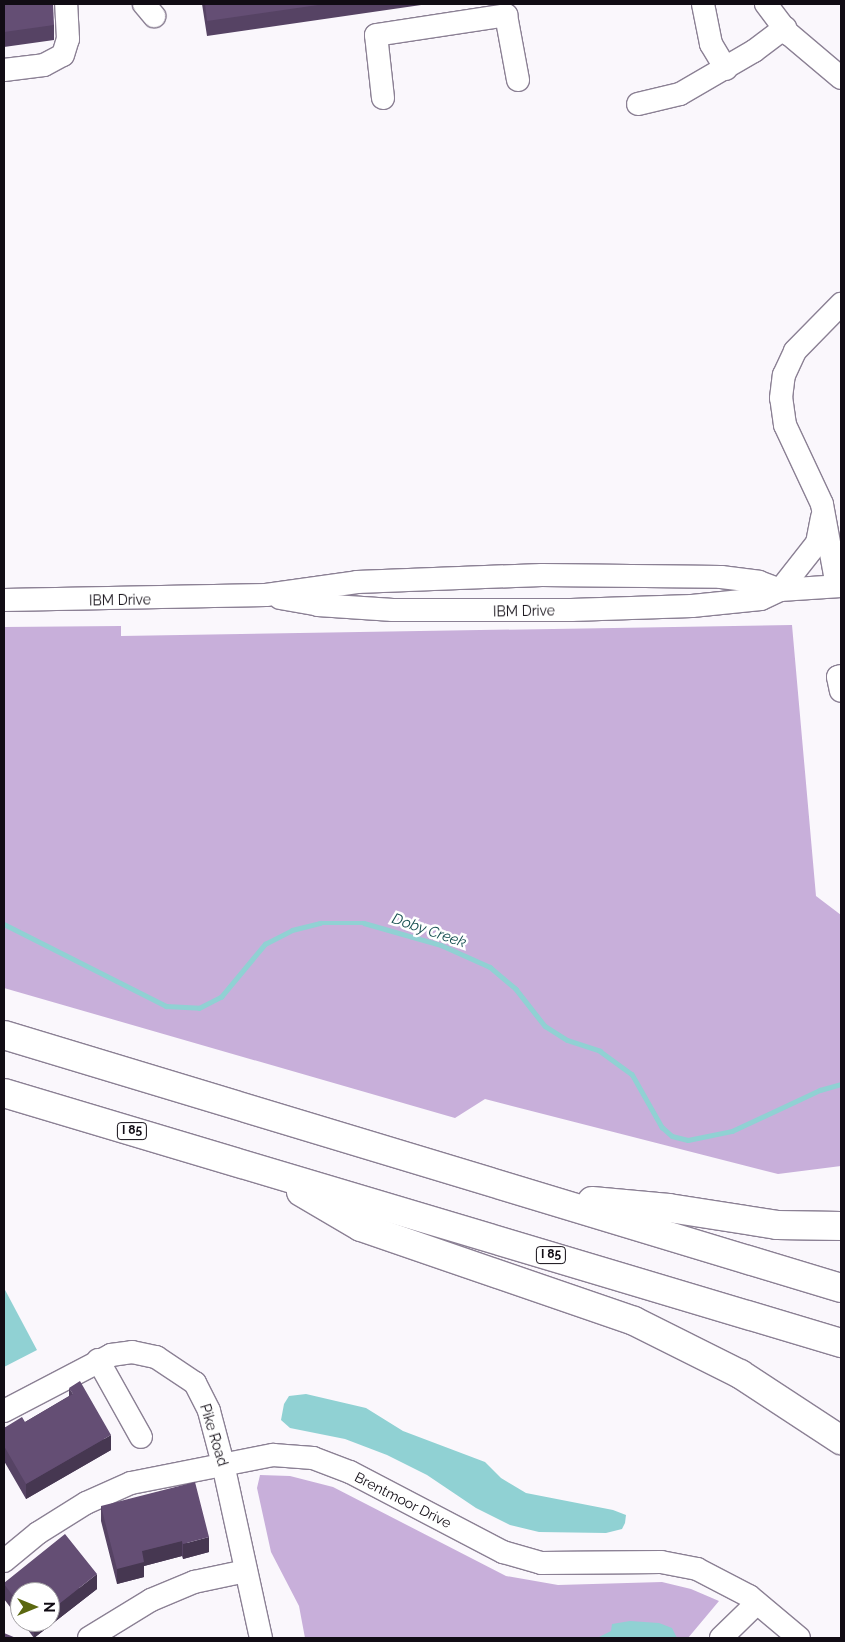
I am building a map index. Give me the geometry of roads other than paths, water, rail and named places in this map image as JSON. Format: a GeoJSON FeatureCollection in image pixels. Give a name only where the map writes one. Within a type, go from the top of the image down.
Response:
{"type":"FeatureCollection","features":[{"type":"Feature","properties":{"kind":"highway"},"geometry":{"type":"LineString","coordinates":[[4,1035],[841,1288]]}},
{"type":"Feature","properties":{"kind":"highway","name":"I 85"},"geometry":{"type":"LineString","coordinates":[[4,1093],[841,1343]]}},
{"type":"Feature","properties":{"kind":"highway"},"geometry":{"type":"LineString","coordinates":[[261,1169],[361,1227],[634,1321],[740,1374],[841,1440]]}},
{"type":"Feature","properties":{"kind":"highway"},"geometry":{"type":"LineString","coordinates":[[553,1200],[619,1202],[777,1225],[841,1226]]}},
{"type":"Feature","properties":{"kind":"street"},"geometry":{"type":"LineString","coordinates":[[4,70],[44,65],[59,58],[68,44],[66,4]]}},
{"type":"Feature","properties":{"kind":"street"},"geometry":{"type":"LineString","coordinates":[[703,4],[711,44],[726,69]]}},
{"type":"Feature","properties":{"kind":"street"},"geometry":{"type":"LineString","coordinates":[[766,4],[784,28],[841,78]]}},
{"type":"Feature","properties":{"kind":"street"},"geometry":{"type":"LineString","coordinates":[[383,98],[376,35],[506,15],[518,80]]}},
{"type":"Feature","properties":{"kind":"street"},"geometry":{"type":"LineString","coordinates":[[638,104],[672,98],[726,69],[784,28]]}},
{"type":"Feature","properties":{"kind":"street"},"geometry":{"type":"LineString","coordinates":[[841,304],[800,344],[789,361],[782,382],[785,425],[822,504],[841,539]]}},
{"type":"Feature","properties":{"kind":"street"},"geometry":{"type":"LineString","coordinates":[[822,504],[839,586]]}},
{"type":"Feature","properties":{"kind":"street"},"geometry":{"type":"LineString","coordinates":[[780,590],[816,543],[822,504]]}},
{"type":"Feature","properties":{"kind":"street","name":"IBM Drive"},"geometry":{"type":"LineString","coordinates":[[4,600],[266,595],[357,582],[542,575],[720,577],[759,582],[780,590]]}},
{"type":"Feature","properties":{"kind":"street","name":"IBM Drive"},"geometry":{"type":"LineString","coordinates":[[266,595],[343,607],[518,611],[692,606],[760,599],[780,590],[839,586]]}},
{"type":"Feature","properties":{"kind":"street"},"geometry":{"type":"LineString","coordinates":[[841,676],[838,677],[841,691]]}},
{"type":"Feature","properties":{"kind":"street","name":"Pike Road"},"geometry":{"type":"LineString","coordinates":[[4,1411],[98,1360],[132,1352],[156,1357],[195,1383],[209,1411],[223,1464],[261,1638]]}},
{"type":"Feature","properties":{"kind":"street"},"geometry":{"type":"LineString","coordinates":[[98,1360],[141,1437]]}},
{"type":"Feature","properties":{"kind":"street","name":"Brentmoor Drive"},"geometry":{"type":"LineString","coordinates":[[4,1561],[38,1533],[86,1503],[131,1483],[273,1455],[313,1458],[350,1472],[503,1552],[541,1563],[661,1562],[696,1568],[728,1582],[799,1638]]}},
{"type":"Feature","properties":{"kind":"street"},"geometry":{"type":"LineString","coordinates":[[89,1638],[143,1605],[194,1582],[246,1571]]}},
{"type":"Feature","properties":{"kind":"street"},"geometry":{"type":"LineString","coordinates":[[721,1638],[757,1603]]}},
{"type":"Feature","properties":{"kind":"water"},"geometry":{"type":"Polygon","coordinates":[[[4,1288],[37,1350],[4,1367],[4,1288]]]}},
{"type":"Feature","properties":{"kind":"water"},"geometry":{"type":"Polygon","coordinates":[[[306,1394],[366,1408],[403,1431],[485,1462],[501,1478],[526,1493],[613,1510],[626,1515],[625,1523],[622,1529],[606,1533],[539,1532],[510,1525],[476,1508],[427,1475],[387,1455],[345,1439],[290,1428],[281,1420],[284,1404],[289,1396],[306,1394]]]}},
{"type":"Feature","properties":{"kind":"water"},"geometry":{"type":"Polygon","coordinates":[[[630,1621],[659,1623],[672,1628],[677,1638],[597,1638],[611,1631],[612,1624],[630,1621]]]}},
{"type":"Feature","properties":{"kind":"waterway","name":"Doby Creek"},"geometry":{"type":"LineString","coordinates":[[4,924],[166,1006],[199,1008],[221,997],[265,944],[292,930],[320,923],[364,923],[441,945],[490,967],[516,989],[545,1026],[567,1040],[600,1051],[632,1074],[662,1127],[672,1136],[688,1140],[732,1131],[820,1090],[841,1084]]}}]}
